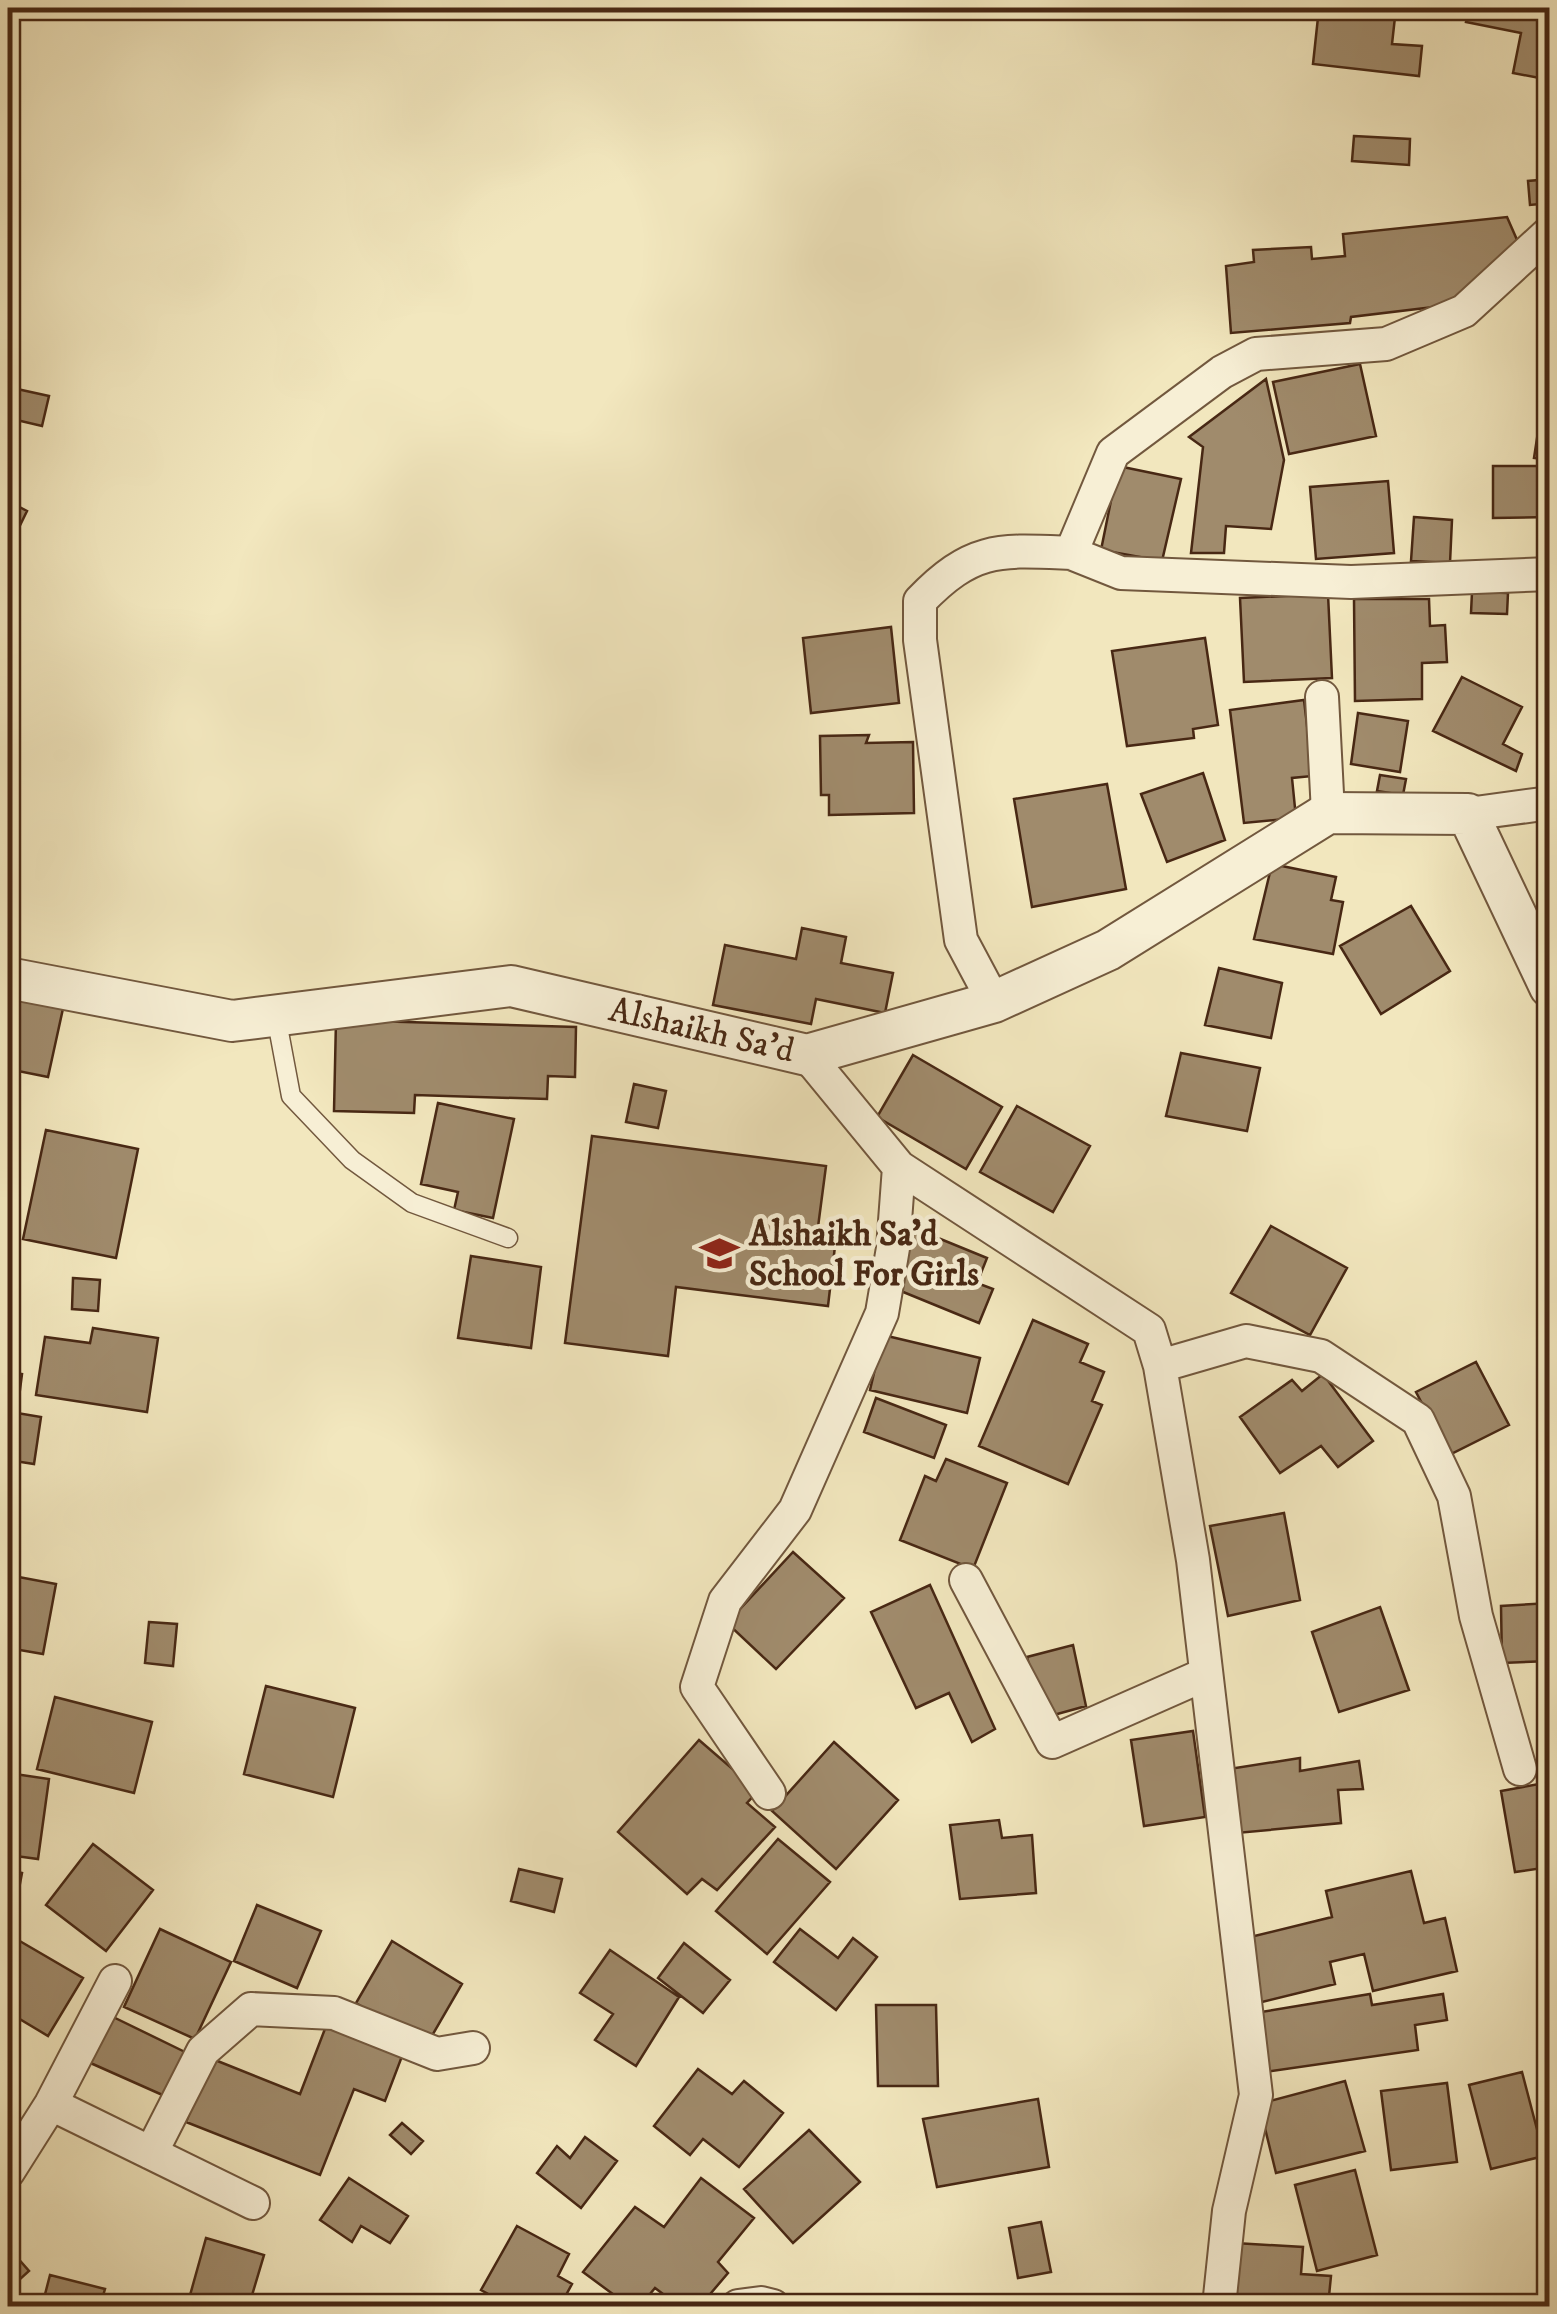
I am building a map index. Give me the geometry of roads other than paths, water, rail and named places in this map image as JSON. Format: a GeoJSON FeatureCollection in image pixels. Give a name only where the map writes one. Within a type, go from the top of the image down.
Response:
{"type":"FeatureCollection","features":[{"type":"Feature","properties":{"kind":"street"},"geometry":{"type":"LineString","coordinates":[[1071,553],[1113,454],[1222,372],[1256,354],[1386,344],[1448,318],[1464,311],[1550,232]]}},
{"type":"Feature","properties":{"kind":"street"},"geometry":{"type":"LineString","coordinates":[[994,1002],[960,940],[920,640],[920,601],[944,576],[994,550],[1071,553],[1121,573],[1351,582],[1550,574]]}},
{"type":"Feature","properties":{"kind":"street"},"geometry":{"type":"LineString","coordinates":[[1322,697],[1328,813],[1468,814],[1550,803]]}},
{"type":"Feature","properties":{"kind":"street","name":"Alshaikh Sa'd"},"geometry":{"type":"LineString","coordinates":[[8,978],[232,1021],[511,986],[807,1055],[994,1002],[1108,950],[1328,813]]}},
{"type":"Feature","properties":{"kind":"street"},"geometry":{"type":"LineString","coordinates":[[1468,814],[1550,987]]}},
{"type":"Feature","properties":{"kind":"street"},"geometry":{"type":"LineString","coordinates":[[807,1055],[898,1167],[1149,1330],[1160,1366],[1193,1560],[1256,2095],[1229,2212],[1219,2306]]}},
{"type":"Feature","properties":{"kind":"street"},"geometry":{"type":"LineString","coordinates":[[769,1793],[697,1687],[725,1600],[795,1510],[882,1313],[893,1248],[898,1167]]}},
{"type":"Feature","properties":{"kind":"street"},"geometry":{"type":"LineString","coordinates":[[1160,1366],[1246,1341],[1321,1356],[1418,1420],[1454,1496],[1476,1616],[1520,1769]]}},
{"type":"Feature","properties":{"kind":"street"},"geometry":{"type":"LineString","coordinates":[[966,1580],[1052,1742],[1206,1674]]}},
{"type":"Feature","properties":{"kind":"street"},"geometry":{"type":"LineString","coordinates":[[8,2172],[51,2104],[115,1981]]}},
{"type":"Feature","properties":{"kind":"street"},"geometry":{"type":"LineString","coordinates":[[151,2153],[203,2051],[250,2009],[334,2012],[437,2054],[473,2048]]}},
{"type":"Feature","properties":{"kind":"street"},"geometry":{"type":"LineString","coordinates":[[51,2104],[253,2203]]}},
{"type":"Feature","properties":{"kind":"street"},"geometry":{"type":"LineString","coordinates":[[738,2306],[773,2306]]}},
{"type":"Feature","properties":{"kind":"lane"},"geometry":{"type":"LineString","coordinates":[[276,1016],[291,1096],[352,1160],[412,1202],[508,1238]]}},
{"type":"Feature","properties":{"kind":"place","name":"Alshaikh Sa'd School For Girls"},"geometry":{"type":"Point","coordinates":[719,1253]}}]}
